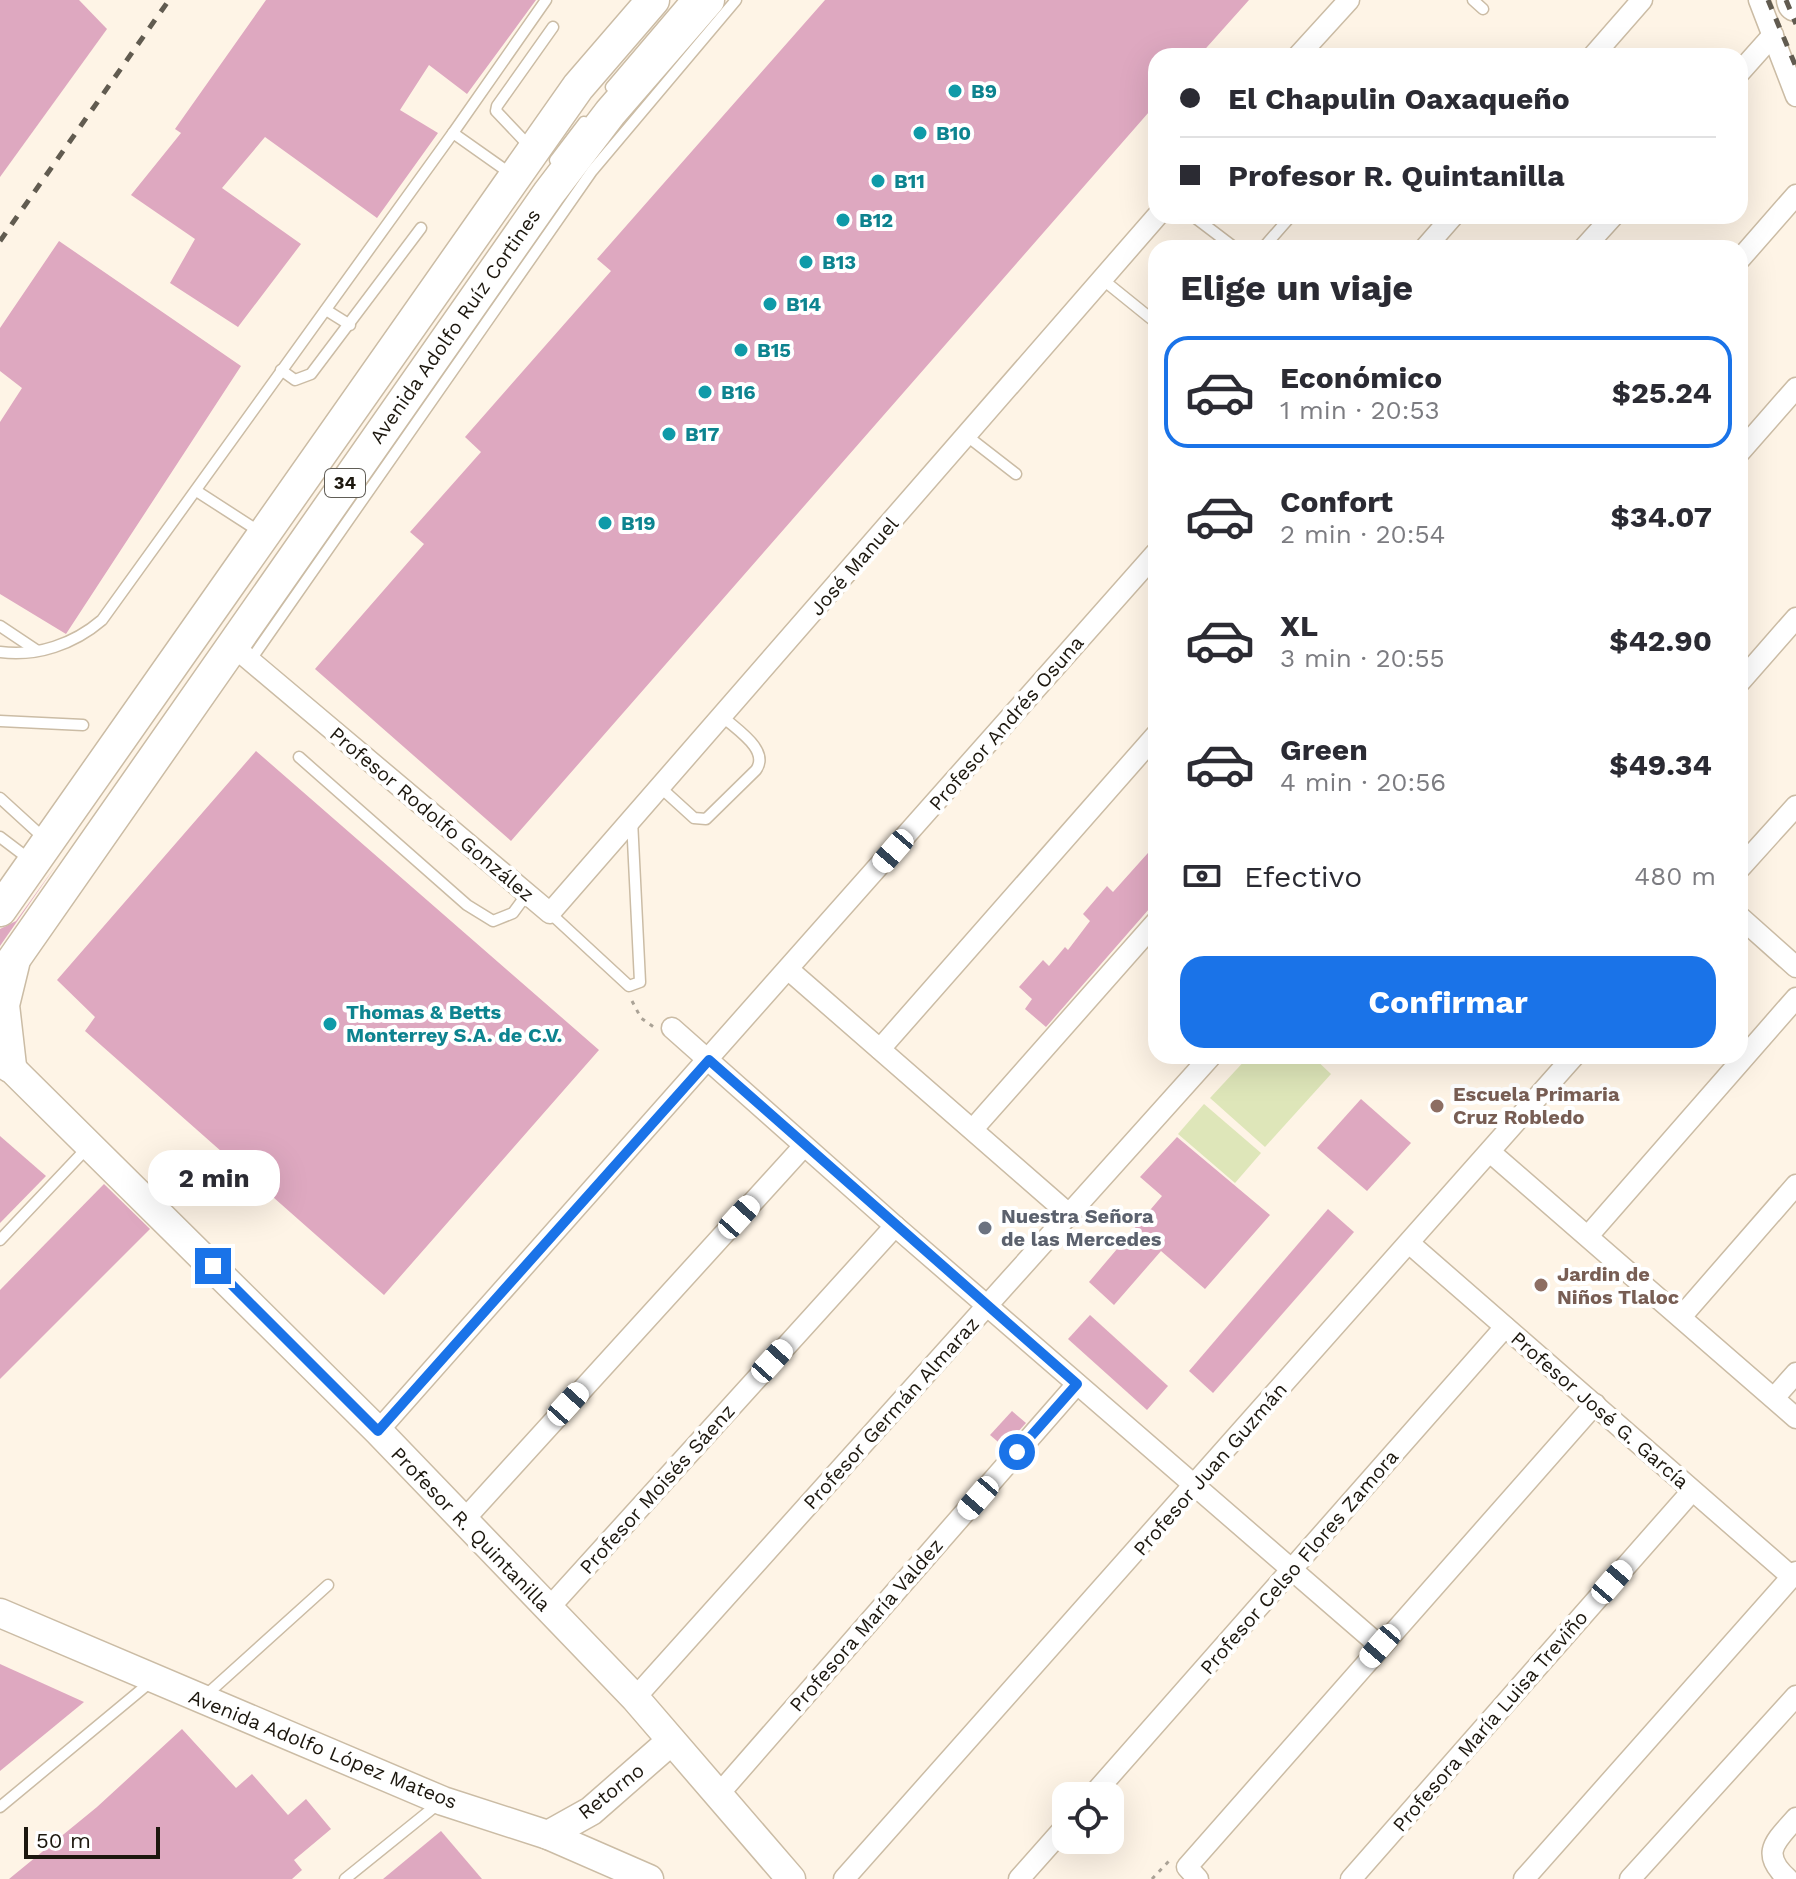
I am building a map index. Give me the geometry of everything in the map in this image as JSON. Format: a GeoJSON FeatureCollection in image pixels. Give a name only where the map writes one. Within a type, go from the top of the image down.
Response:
{"type":"FeatureCollection","features":[{"type":"Feature","properties":{"kind":"main road","name":"Avenida Adolfo Ruíz Cortines"},"geometry":{"type":"LineString","coordinates":[[0,910],[44,855],[262,534],[532,165],[578,87],[653,0]]}},
{"type":"Feature","properties":{"kind":"main road","name":"Avenida Adolfo Ruíz Cortines"},"geometry":{"type":"LineString","coordinates":[[5,965],[242,654],[549,193],[610,113],[708,0]]}},
{"type":"Feature","properties":{"kind":"main road"},"geometry":{"type":"LineString","coordinates":[[5,965],[5,1062]]}},
{"type":"Feature","properties":{"kind":"street"},"geometry":{"type":"LineString","coordinates":[[1305,48],[1349,0]]}},
{"type":"Feature","properties":{"kind":"street"},"geometry":{"type":"LineString","coordinates":[[1600,48],[1642,0]]}},
{"type":"Feature","properties":{"kind":"street"},"geometry":{"type":"LineString","coordinates":[[1759,0],[1796,96]]}},
{"type":"Feature","properties":{"kind":"street"},"geometry":{"type":"LineString","coordinates":[[1748,63],[1773,35]]}},
{"type":"Feature","properties":{"kind":"street"},"geometry":{"type":"LineString","coordinates":[[1748,250],[1796,195]]}},
{"type":"Feature","properties":{"kind":"street","name":"José Manuel"},"geometry":{"type":"LineString","coordinates":[[550,913],[1150,224]]}},
{"type":"Feature","properties":{"kind":"street"},"geometry":{"type":"LineString","coordinates":[[1432,240],[1446,224]]}},
{"type":"Feature","properties":{"kind":"street"},"geometry":{"type":"LineString","coordinates":[[1591,240],[1606,224]]}},
{"type":"Feature","properties":{"kind":"street"},"geometry":{"type":"LineString","coordinates":[[1748,443],[1796,388]]}},
{"type":"Feature","properties":{"kind":"street","name":"Profesor Andrés Osuna"},"geometry":{"type":"LineString","coordinates":[[378,1431],[1148,571]]}},
{"type":"Feature","properties":{"kind":"street"},"geometry":{"type":"LineString","coordinates":[[1748,673],[1796,618]]}},
{"type":"Feature","properties":{"kind":"street","name":"Profesor Rodolfo González"},"geometry":{"type":"LineString","coordinates":[[242,654],[550,913]]}},
{"type":"Feature","properties":{"kind":"street"},"geometry":{"type":"LineString","coordinates":[[880,1049],[1148,744]]}},
{"type":"Feature","properties":{"kind":"street"},"geometry":{"type":"LineString","coordinates":[[1748,859],[1796,806]]}},
{"type":"Feature","properties":{"kind":"street"},"geometry":{"type":"LineString","coordinates":[[1748,924],[1796,967]]}},
{"type":"Feature","properties":{"kind":"street"},"geometry":{"type":"LineString","coordinates":[[973,1129],[1148,931]]}},
{"type":"Feature","properties":{"kind":"street"},"geometry":{"type":"LineString","coordinates":[[789,970],[1071,1216]]}},
{"type":"Feature","properties":{"kind":"street"},"geometry":{"type":"LineString","coordinates":[[1748,1053],[1796,998]]}},
{"type":"Feature","properties":{"kind":"street"},"geometry":{"type":"LineString","coordinates":[[672,1028],[803,1147],[1380,1646]]}},
{"type":"Feature","properties":{"kind":"street","name":"Profesor R. Quintanilla"},"geometry":{"type":"LineString","coordinates":[[5,1062],[378,1431],[462,1522],[635,1698],[791,1879]]}},
{"type":"Feature","properties":{"kind":"street","name":"Profesor Germán Almaraz"},"geometry":{"type":"LineString","coordinates":[[635,1698],[1071,1216],[1204,1064]]}},
{"type":"Feature","properties":{"kind":"street","name":"Profesor Juan Guzmán"},"geometry":{"type":"LineString","coordinates":[[844,1879],[1195,1487],[1567,1064]]}},
{"type":"Feature","properties":{"kind":"street"},"geometry":{"type":"LineString","coordinates":[[1588,1236],[1738,1064]]}},
{"type":"Feature","properties":{"kind":"street"},"geometry":{"type":"LineString","coordinates":[[462,1522],[803,1147]]}},
{"type":"Feature","properties":{"kind":"street"},"geometry":{"type":"LineString","coordinates":[[1490,1152],[1796,1418]]}},
{"type":"Feature","properties":{"kind":"street"},"geometry":{"type":"LineString","coordinates":[[1681,1317],[1796,1185]]}},
{"type":"Feature","properties":{"kind":"street","name":"Profesor Moisés Sáenz"},"geometry":{"type":"LineString","coordinates":[[548,1609],[895,1226]]}},
{"type":"Feature","properties":{"kind":"street","name":"Profesor José G. García"},"geometry":{"type":"LineString","coordinates":[[1409,1243],[1692,1491],[1794,1574]]}},
{"type":"Feature","properties":{"kind":"street","name":"Profesor Celso Flores Zamora"},"geometry":{"type":"LineString","coordinates":[[1104,1782],[1505,1327]]}},
{"type":"Feature","properties":{"kind":"street"},"geometry":{"type":"LineString","coordinates":[[1774,1398],[1796,1373]]}},
{"type":"Feature","properties":{"kind":"street","name":"Profesora María Valdez"},"geometry":{"type":"LineString","coordinates":[[718,1795],[1077,1384]]}},
{"type":"Feature","properties":{"kind":"street"},"geometry":{"type":"LineString","coordinates":[[1192,1873],[1380,1646],[1595,1404]]}},
{"type":"Feature","properties":{"kind":"street","name":"Profesora María Luisa Treviño"},"geometry":{"type":"LineString","coordinates":[[1351,1879],[1692,1491]]}},
{"type":"Feature","properties":{"kind":"street"},"geometry":{"type":"LineString","coordinates":[[1524,1879],[1794,1574]]}},
{"type":"Feature","properties":{"kind":"street","name":"Avenida Adolfo López Mateos"},"geometry":{"type":"LineString","coordinates":[[0,1613],[443,1801],[548,1835],[649,1879]]}},
{"type":"Feature","properties":{"kind":"street"},"geometry":{"type":"LineString","coordinates":[[1630,1879],[1796,1696]]}},
{"type":"Feature","properties":{"kind":"street","name":"Retorno"},"geometry":{"type":"LineString","coordinates":[[548,1835],[591,1811],[671,1741]]}},
{"type":"Feature","properties":{"kind":"street"},"geometry":{"type":"LineString","coordinates":[[1788,1879],[1773,1864],[1776,1841],[1796,1818]]}},
{"type":"Feature","properties":{"kind":"street"},"geometry":{"type":"LineString","coordinates":[[1019,1879],[1052,1842]]}},
{"type":"Feature","properties":{"kind":"lane"},"geometry":{"type":"LineString","coordinates":[[0,652],[56,647],[84,636],[102,620],[198,492],[281,370],[546,0]]}},
{"type":"Feature","properties":{"kind":"lane"},"geometry":{"type":"LineString","coordinates":[[672,0],[604,88],[685,0]]}},
{"type":"Feature","properties":{"kind":"lane"},"geometry":{"type":"LineString","coordinates":[[242,654],[592,171],[736,0]]}},
{"type":"Feature","properties":{"kind":"lane"},"geometry":{"type":"LineString","coordinates":[[1473,0],[1483,9]]}},
{"type":"Feature","properties":{"kind":"lane"},"geometry":{"type":"LineString","coordinates":[[532,165],[496,111],[553,27]]}},
{"type":"Feature","properties":{"kind":"lane"},"geometry":{"type":"LineString","coordinates":[[44,855],[532,171],[584,113],[532,165]]}},
{"type":"Feature","properties":{"kind":"lane"},"geometry":{"type":"LineString","coordinates":[[453,133],[532,165]]}},
{"type":"Feature","properties":{"kind":"lane"},"geometry":{"type":"LineString","coordinates":[[1204,224],[1224,240]]}},
{"type":"Feature","properties":{"kind":"lane"},"geometry":{"type":"LineString","coordinates":[[1270,240],[1284,224]]}},
{"type":"Feature","properties":{"kind":"lane"},"geometry":{"type":"LineString","coordinates":[[281,370],[295,380],[307,378],[421,228]]}},
{"type":"Feature","properties":{"kind":"lane"},"geometry":{"type":"LineString","coordinates":[[1102,279],[1148,316]]}},
{"type":"Feature","properties":{"kind":"lane"},"geometry":{"type":"LineString","coordinates":[[326,310],[350,325]]}},
{"type":"Feature","properties":{"kind":"lane"},"geometry":{"type":"LineString","coordinates":[[967,436],[1016,474]]}},
{"type":"Feature","properties":{"kind":"lane"},"geometry":{"type":"LineString","coordinates":[[198,492],[262,534]]}},
{"type":"Feature","properties":{"kind":"lane"},"geometry":{"type":"LineString","coordinates":[[0,626],[36,650]]}},
{"type":"Feature","properties":{"kind":"lane"},"geometry":{"type":"LineString","coordinates":[[661,788],[694,818],[706,819],[756,770],[761,761],[759,752],[723,717]]}},
{"type":"Feature","properties":{"kind":"lane"},"geometry":{"type":"LineString","coordinates":[[0,721],[83,725]]}},
{"type":"Feature","properties":{"kind":"lane"},"geometry":{"type":"LineString","coordinates":[[66,869],[149,743]]}},
{"type":"Feature","properties":{"kind":"lane"},"geometry":{"type":"LineString","coordinates":[[299,757],[467,905],[493,921],[513,913],[527,894]]}},
{"type":"Feature","properties":{"kind":"lane"},"geometry":{"type":"LineString","coordinates":[[0,798],[44,855]]}},
{"type":"Feature","properties":{"kind":"lane"},"geometry":{"type":"LineString","coordinates":[[629,986],[640,982],[642,976],[632,820]]}},
{"type":"Feature","properties":{"kind":"lane"},"geometry":{"type":"LineString","coordinates":[[0,837],[44,855]]}},
{"type":"Feature","properties":{"kind":"lane","name":"Profesor Rodolfo González"},"geometry":{"type":"LineString","coordinates":[[550,913],[629,986]]}},
{"type":"Feature","properties":{"kind":"lane"},"geometry":{"type":"LineString","coordinates":[[0,1240],[89,1145]]}},
{"type":"Feature","properties":{"kind":"lane"},"geometry":{"type":"LineString","coordinates":[[201,1699],[328,1585]]}},
{"type":"Feature","properties":{"kind":"lane"},"geometry":{"type":"LineString","coordinates":[[0,1807],[154,1679]]}},
{"type":"Feature","properties":{"kind":"lane"},"geometry":{"type":"LineString","coordinates":[[345,1879],[411,1822],[443,1801]]}},
{"type":"Feature","properties":{"kind":"path"},"geometry":{"type":"LineString","coordinates":[[629,986],[632,1003],[641,1018],[655,1028],[672,1028]]}},
{"type":"Feature","properties":{"kind":"green space"},"geometry":{"type":"Polygon","coordinates":[[[1242,1064],[1320,1064],[1331,1074],[1265,1147],[1210,1098],[1242,1064]]]}},
{"type":"Feature","properties":{"kind":"green space"},"geometry":{"type":"Polygon","coordinates":[[[1204,1104],[1261,1153],[1235,1183],[1178,1134],[1204,1104]]]}},
{"type":"Feature","properties":{"kind":"building"},"geometry":{"type":"Polygon","coordinates":[[[0,0],[79,0],[107,29],[0,177],[0,0]]]}},
{"type":"Feature","properties":{"kind":"building"},"geometry":{"type":"Polygon","coordinates":[[[266,0],[536,0],[467,94],[429,65],[400,110],[438,133],[377,218],[265,137],[222,188],[301,244],[238,327],[170,283],[195,239],[131,195],[181,133],[175,129],[266,0]]]}},
{"type":"Feature","properties":{"kind":"building"},"geometry":{"type":"Polygon","coordinates":[[[825,0],[1249,0],[1206,48],[1148,48],[1148,113],[511,841],[315,669],[424,544],[410,532],[481,452],[465,437],[611,271],[597,259],[825,0]]]}},
{"type":"Feature","properties":{"kind":"building"},"geometry":{"type":"Polygon","coordinates":[[[59,241],[241,366],[66,634],[0,594],[0,422],[22,388],[0,371],[0,328],[59,241]]]}},
{"type":"Feature","properties":{"kind":"building","name":"Thomas & Betts Monterrey S.A. de C.V."},"geometry":{"type":"Polygon","coordinates":[[[256,751],[599,1050],[384,1295],[85,1031],[95,1017],[57,980],[256,751]]]}},
{"type":"Feature","properties":{"kind":"building"},"geometry":{"type":"Polygon","coordinates":[[[1148,853],[1148,910],[1046,1027],[1025,1009],[1032,999],[1019,987],[1043,960],[1049,966],[1065,947],[1068,950],[1090,921],[1083,914],[1107,886],[1113,892],[1148,853]]]}},
{"type":"Feature","properties":{"kind":"building"},"geometry":{"type":"Polygon","coordinates":[[[57,864],[0,946],[0,929],[16,921],[57,864]]]}},
{"type":"Feature","properties":{"kind":"building"},"geometry":{"type":"Polygon","coordinates":[[[1361,1099],[1411,1143],[1367,1191],[1317,1148],[1361,1099]]]}},
{"type":"Feature","properties":{"kind":"building"},"geometry":{"type":"Polygon","coordinates":[[[0,1136],[46,1176],[0,1223],[0,1136]]]}},
{"type":"Feature","properties":{"kind":"building"},"geometry":{"type":"Polygon","coordinates":[[[1177,1137],[1270,1215],[1205,1289],[1161,1251],[1114,1305],[1089,1282],[1162,1196],[1140,1177],[1177,1137]]]}},
{"type":"Feature","properties":{"kind":"building"},"geometry":{"type":"Polygon","coordinates":[[[104,1184],[150,1229],[0,1379],[0,1290],[104,1184]]]}},
{"type":"Feature","properties":{"kind":"building"},"geometry":{"type":"Polygon","coordinates":[[[1328,1209],[1354,1232],[1213,1393],[1189,1371],[1328,1209]]]}},
{"type":"Feature","properties":{"kind":"building"},"geometry":{"type":"Polygon","coordinates":[[[1090,1315],[1168,1386],[1147,1410],[1068,1339],[1090,1315]]]}},
{"type":"Feature","properties":{"kind":"building"},"geometry":{"type":"Polygon","coordinates":[[[1012,1411],[1026,1423],[1004,1447],[990,1435],[1012,1411]]]}},
{"type":"Feature","properties":{"kind":"building"},"geometry":{"type":"Polygon","coordinates":[[[0,1664],[84,1702],[0,1771],[0,1664]]]}},
{"type":"Feature","properties":{"kind":"building"},"geometry":{"type":"Polygon","coordinates":[[[182,1729],[236,1788],[252,1774],[288,1815],[306,1799],[331,1829],[294,1860],[302,1870],[292,1879],[9,1879],[97,1807],[182,1729]]]}},
{"type":"Feature","properties":{"kind":"building"},"geometry":{"type":"Polygon","coordinates":[[[441,1831],[482,1879],[383,1879],[441,1831]]]}},
{"type":"Feature","properties":{"kind":"railway"},"geometry":{"type":"LineString","coordinates":[[0,241],[169,0]]}},
{"type":"Feature","properties":{"kind":"railway"},"geometry":{"type":"LineString","coordinates":[[1768,0],[1796,67]]}},
{"type":"Feature","properties":{"kind":"railway"},"geometry":{"type":"LineString","coordinates":[[1786,0],[1796,24]]}},
{"type":"Feature","properties":{"kind":"place","name":"B9"},"geometry":{"type":"Point","coordinates":[955,91]}},
{"type":"Feature","properties":{"kind":"place","name":"B10"},"geometry":{"type":"Point","coordinates":[920,133]}},
{"type":"Feature","properties":{"kind":"place","name":"B11"},"geometry":{"type":"Point","coordinates":[878,181]}},
{"type":"Feature","properties":{"kind":"place","name":"B12"},"geometry":{"type":"Point","coordinates":[843,220]}},
{"type":"Feature","properties":{"kind":"place","name":"B13"},"geometry":{"type":"Point","coordinates":[806,262]}},
{"type":"Feature","properties":{"kind":"place","name":"B14"},"geometry":{"type":"Point","coordinates":[770,304]}},
{"type":"Feature","properties":{"kind":"place","name":"B15"},"geometry":{"type":"Point","coordinates":[741,350]}},
{"type":"Feature","properties":{"kind":"place","name":"B16"},"geometry":{"type":"Point","coordinates":[705,392]}},
{"type":"Feature","properties":{"kind":"place","name":"B17"},"geometry":{"type":"Point","coordinates":[669,434]}},
{"type":"Feature","properties":{"kind":"place","name":"B19"},"geometry":{"type":"Point","coordinates":[605,523]}},
{"type":"Feature","properties":{"kind":"place","name":"Thomas & Betts Monterrey S.A. de C.V."},"geometry":{"type":"Point","coordinates":[330,1024]}},
{"type":"Feature","properties":{"kind":"place","name":"Escuela Primaria Cruz Robledo"},"geometry":{"type":"Point","coordinates":[1437,1106]}},
{"type":"Feature","properties":{"kind":"place","name":"Nuestra Señora de las Mercedes"},"geometry":{"type":"Point","coordinates":[985,1228]}},
{"type":"Feature","properties":{"kind":"place","name":"Jardin de Niños Tlaloc"},"geometry":{"type":"Point","coordinates":[1541,1285]}},
{"type":"Feature","properties":{"kind":"route"},"geometry":{"type":"LineString","coordinates":[[213,1266],[378,1431],[709,1060],[803,1147],[1077,1384],[1017,1452]]}}]}
